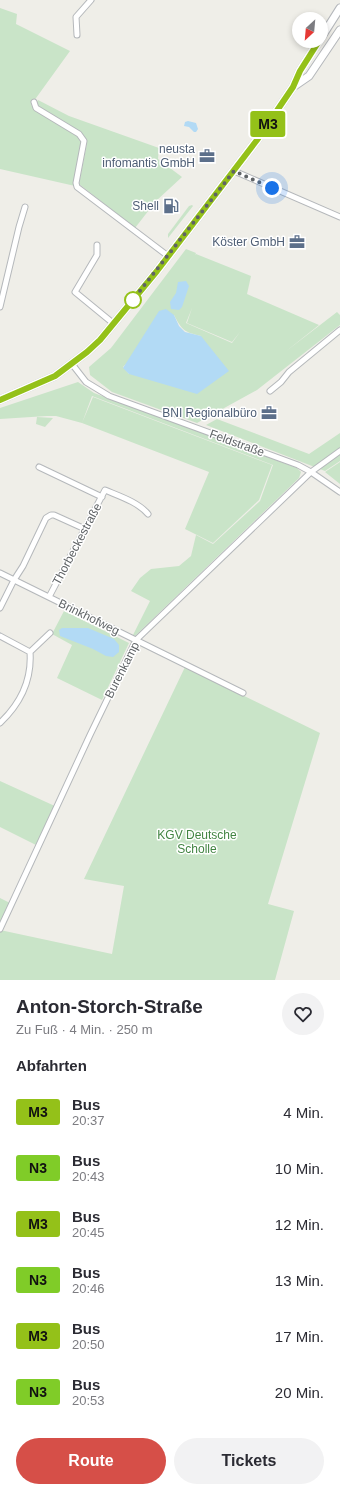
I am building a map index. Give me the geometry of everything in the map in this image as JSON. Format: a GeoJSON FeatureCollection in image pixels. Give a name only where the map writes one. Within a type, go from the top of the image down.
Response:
{"type":"FeatureCollection","features":[{"type":"Feature","properties":{"kind":"street"},"geometry":{"type":"LineString","coordinates":[[77,35],[76,17],[91,0]]}},
{"type":"Feature","properties":{"kind":"street"},"geometry":{"type":"LineString","coordinates":[[328,27],[340,8]]}},
{"type":"Feature","properties":{"kind":"street"},"geometry":{"type":"LineString","coordinates":[[293,87],[309,76],[340,30]]}},
{"type":"Feature","properties":{"kind":"street"},"geometry":{"type":"LineString","coordinates":[[0,400],[46,380],[72,364],[87,352],[114,324],[234,171],[293,87],[300,71],[315,48]]}},
{"type":"Feature","properties":{"kind":"street"},"geometry":{"type":"LineString","coordinates":[[34,102],[36,108],[80,134],[84,141],[76,183],[77,187],[168,256]]}},
{"type":"Feature","properties":{"kind":"street"},"geometry":{"type":"LineString","coordinates":[[234,171],[340,217]]}},
{"type":"Feature","properties":{"kind":"street"},"geometry":{"type":"LineString","coordinates":[[0,307],[25,208]]}},
{"type":"Feature","properties":{"kind":"street"},"geometry":{"type":"LineString","coordinates":[[97,245],[97,254],[75,292],[114,324]]}},
{"type":"Feature","properties":{"kind":"street"},"geometry":{"type":"LineString","coordinates":[[270,391],[281,382],[289,372],[340,330]]}},
{"type":"Feature","properties":{"kind":"street","name":"Feldstraße"},"geometry":{"type":"LineString","coordinates":[[72,364],[86,382],[109,396],[298,465],[340,492]]}},
{"type":"Feature","properties":{"kind":"street","name":"Burenkamp"},"geometry":{"type":"LineString","coordinates":[[0,929],[136,640],[311,472],[340,451]]}},
{"type":"Feature","properties":{"kind":"street"},"geometry":{"type":"LineString","coordinates":[[39,467],[102,497]]}},
{"type":"Feature","properties":{"kind":"street","name":"Thorbeckestraße"},"geometry":{"type":"LineString","coordinates":[[49,597],[105,490],[137,505],[148,514]]}},
{"type":"Feature","properties":{"kind":"street"},"geometry":{"type":"LineString","coordinates":[[0,608],[23,566],[46,518],[50,515],[85,529]]}},
{"type":"Feature","properties":{"kind":"street","name":"Brinkhofweg"},"geometry":{"type":"LineString","coordinates":[[0,573],[243,692]]}},
{"type":"Feature","properties":{"kind":"street"},"geometry":{"type":"LineString","coordinates":[[30,652],[50,633]]}},
{"type":"Feature","properties":{"kind":"street"},"geometry":{"type":"LineString","coordinates":[[0,636],[30,652]]}},
{"type":"Feature","properties":{"kind":"street"},"geometry":{"type":"LineString","coordinates":[[0,723],[16,705],[25,689],[31,664],[30,652]]}},
{"type":"Feature","properties":{"kind":"green space"},"geometry":{"type":"Polygon","coordinates":[[[0,8],[17,14],[16,24],[70,51],[31,105],[34,107],[38,100],[69,116],[159,148],[158,159],[182,177],[156,201],[135,228],[79,184],[87,143],[84,142],[75,186],[0,169],[0,8]]]}},
{"type":"Feature","properties":{"kind":"green space"},"geometry":{"type":"Polygon","coordinates":[[[189,206],[193,206],[168,238],[168,234],[189,206]]]}},
{"type":"Feature","properties":{"kind":"green space"},"geometry":{"type":"Polygon","coordinates":[[[186,249],[196,253],[195,255],[196,254],[251,276],[247,294],[319,325],[285,352],[337,312],[340,315],[340,325],[257,390],[197,423],[112,392],[90,375],[89,367],[111,348],[186,249]],[[192,308],[186,323],[232,343],[240,332],[232,342],[187,323],[192,308]],[[174,315],[123,367],[129,374],[201,336],[184,330],[174,315]]]}},
{"type":"Feature","properties":{"kind":"green space"},"geometry":{"type":"Polygon","coordinates":[[[78,382],[94,393],[297,468],[301,472],[299,478],[135,636],[133,635],[150,601],[131,591],[140,578],[151,569],[179,566],[191,556],[196,535],[213,544],[260,501],[273,465],[92,396],[82,423],[56,416],[0,419],[0,408],[78,382]]]}},
{"type":"Feature","properties":{"kind":"green space"},"geometry":{"type":"Polygon","coordinates":[[[93,397],[272,465],[259,500],[213,543],[185,529],[209,472],[82,423],[93,397]]]}},
{"type":"Feature","properties":{"kind":"green space"},"geometry":{"type":"Polygon","coordinates":[[[37,417],[53,418],[45,427],[36,424],[37,417]]]}},
{"type":"Feature","properties":{"kind":"green space"},"geometry":{"type":"Polygon","coordinates":[[[217,419],[309,454],[340,433],[340,461],[325,471],[206,425],[217,419]]]}},
{"type":"Feature","properties":{"kind":"green space"},"geometry":{"type":"Polygon","coordinates":[[[340,462],[340,484],[325,472],[340,462]]]}},
{"type":"Feature","properties":{"kind":"green space"},"geometry":{"type":"Polygon","coordinates":[[[64,611],[129,643],[102,700],[57,678],[72,645],[52,634],[64,611]]]}},
{"type":"Feature","properties":{"kind":"green space","name":"KGV Deutsche Scholle"},"geometry":{"type":"Polygon","coordinates":[[[185,667],[320,733],[268,904],[294,911],[275,980],[0,980],[0,930],[112,954],[124,886],[84,879],[185,667]]]}},
{"type":"Feature","properties":{"kind":"green space"},"geometry":{"type":"Polygon","coordinates":[[[0,781],[57,807],[0,930],[0,898],[10,903],[36,845],[0,827],[0,781]]]}},
{"type":"Feature","properties":{"kind":"water"},"geometry":{"type":"Polygon","coordinates":[[[188,121],[196,123],[198,129],[196,132],[189,127],[184,126],[185,122],[188,121]]]}},
{"type":"Feature","properties":{"kind":"water"},"geometry":{"type":"Polygon","coordinates":[[[186,281],[189,286],[182,307],[179,310],[171,309],[170,302],[176,293],[178,282],[186,281]]]}},
{"type":"Feature","properties":{"kind":"water"},"geometry":{"type":"Polygon","coordinates":[[[166,309],[174,315],[179,326],[185,332],[201,336],[229,371],[197,394],[129,374],[123,368],[159,311],[166,309]]]}},
{"type":"Feature","properties":{"kind":"water"},"geometry":{"type":"Polygon","coordinates":[[[62,628],[88,628],[114,639],[119,645],[119,652],[113,657],[106,656],[93,649],[60,636],[59,630],[62,628]]]}},
{"type":"Feature","properties":{"kind":"bus line","name":"M3"},"geometry":{"type":"LineString","coordinates":[[0,400],[55,376],[87,352],[100,340],[157,271],[257,140],[293,87],[300,71],[315,48]]}},
{"type":"Feature","properties":{"kind":"place","name":"neusta infomantis GmbH"},"geometry":{"type":"Point","coordinates":[207,156]}},
{"type":"Feature","properties":{"kind":"place","name":"Shell"},"geometry":{"type":"Point","coordinates":[171,206]}},
{"type":"Feature","properties":{"kind":"place","name":"Köster GmbH"},"geometry":{"type":"Point","coordinates":[297,242]}},
{"type":"Feature","properties":{"kind":"place","name":"BNI Regionalbüro"},"geometry":{"type":"Point","coordinates":[269,413]}},
{"type":"Feature","properties":{"kind":"route"},"geometry":{"type":"LineString","coordinates":[[133,300],[132,301],[234,171],[272,188]]}}]}
